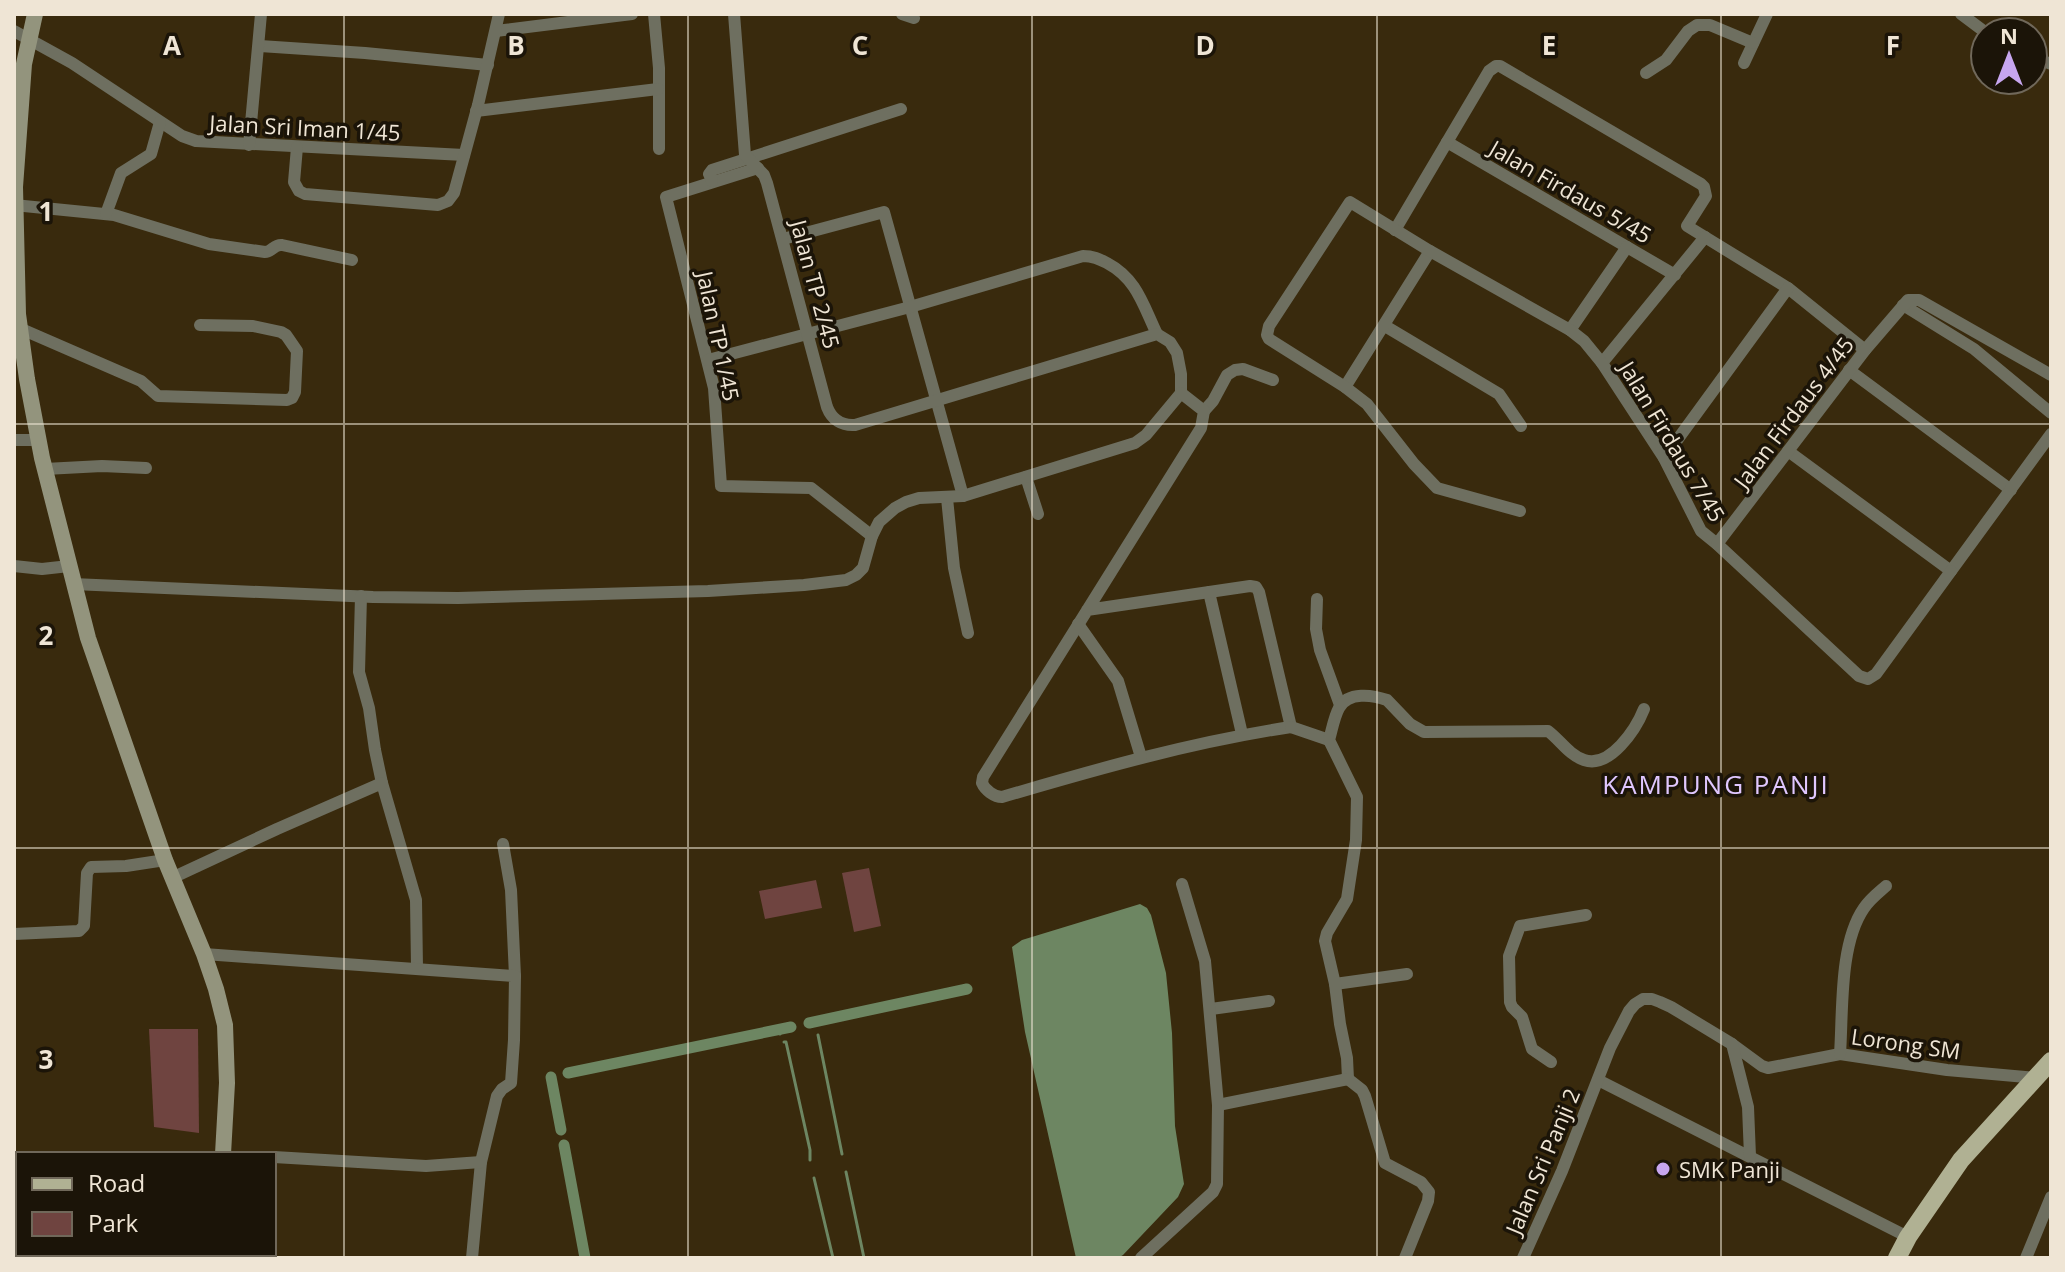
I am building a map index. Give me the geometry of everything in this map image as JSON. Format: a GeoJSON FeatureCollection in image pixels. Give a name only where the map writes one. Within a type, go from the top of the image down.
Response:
{"type":"FeatureCollection","features":[{"type":"Feature","properties":{"kind":"main road"},"geometry":{"type":"LineString","coordinates":[[35,14],[24,64],[19,113],[14,205],[17,319],[45,469],[88,638],[165,860],[204,954],[225,1025],[227,1083],[223,1152]]}},
{"type":"Feature","properties":{"kind":"main road"},"geometry":{"type":"LineString","coordinates":[[1897,1258],[1961,1160],[2051,1061]]}},
{"type":"Feature","properties":{"kind":"street"},"geometry":{"type":"LineString","coordinates":[[249,145],[261,14]]}},
{"type":"Feature","properties":{"kind":"street"},"geometry":{"type":"LineString","coordinates":[[297,147],[294,182],[305,194],[443,204],[452,198],[499,14]]}},
{"type":"Feature","properties":{"kind":"street"},"geometry":{"type":"LineString","coordinates":[[496,31],[632,14]]}},
{"type":"Feature","properties":{"kind":"street"},"geometry":{"type":"LineString","coordinates":[[654,14],[659,68],[659,149]]}},
{"type":"Feature","properties":{"kind":"street"},"geometry":{"type":"LineString","coordinates":[[734,14],[747,158]]}},
{"type":"Feature","properties":{"kind":"street"},"geometry":{"type":"LineString","coordinates":[[1744,63],[1767,14]]}},
{"type":"Feature","properties":{"kind":"street"},"geometry":{"type":"LineString","coordinates":[[1646,73],[1666,60],[1688,31],[1697,25],[1710,25],[1753,43]]}},
{"type":"Feature","properties":{"kind":"street","name":"Jalan Sri Iman 1/45"},"geometry":{"type":"LineString","coordinates":[[14,31],[72,63],[182,136],[196,141],[464,155]]}},
{"type":"Feature","properties":{"kind":"street"},"geometry":{"type":"LineString","coordinates":[[260,46],[488,65]]}},
{"type":"Feature","properties":{"kind":"street"},"geometry":{"type":"LineString","coordinates":[[1395,230],[1489,71],[1496,66],[1504,67],[1701,184],[1706,196],[1687,226],[1788,288],[1865,350]]}},
{"type":"Feature","properties":{"kind":"street"},"geometry":{"type":"LineString","coordinates":[[476,111],[658,89]]}},
{"type":"Feature","properties":{"kind":"street"},"geometry":{"type":"LineString","coordinates":[[758,168],[712,181],[710,172],[901,109]]}},
{"type":"Feature","properties":{"kind":"street"},"geometry":{"type":"LineString","coordinates":[[106,214],[120,175],[151,154],[160,122]]}},
{"type":"Feature","properties":{"kind":"street","name":"Jalan Firdaus 5/45"},"geometry":{"type":"LineString","coordinates":[[1447,142],[1675,275]]}},
{"type":"Feature","properties":{"kind":"street","name":"Jalan TP 2/45"},"geometry":{"type":"LineString","coordinates":[[747,158],[764,175],[767,183],[832,417],[841,423],[858,424],[936,401]]}},
{"type":"Feature","properties":{"kind":"street","name":"Jalan TP 1/45"},"geometry":{"type":"LineString","coordinates":[[712,181],[666,197],[714,388],[721,486],[811,488],[872,536]]}},
{"type":"Feature","properties":{"kind":"street","name":"Jalan Firdaus 7/45"},"geometry":{"type":"LineString","coordinates":[[1345,387],[1273,342],[1267,330],[1350,202],[1584,341],[1602,363],[1664,458],[1701,531],[1859,676],[1868,679],[1876,674],[1951,571]]}},
{"type":"Feature","properties":{"kind":"street"},"geometry":{"type":"LineString","coordinates":[[14,205],[114,215],[209,244],[265,252],[282,245],[352,260]]}},
{"type":"Feature","properties":{"kind":"street"},"geometry":{"type":"LineString","coordinates":[[783,239],[884,212],[963,496]]}},
{"type":"Feature","properties":{"kind":"street"},"geometry":{"type":"LineString","coordinates":[[1602,363],[1705,237]]}},
{"type":"Feature","properties":{"kind":"street"},"geometry":{"type":"LineString","coordinates":[[1570,330],[1627,247]]}},
{"type":"Feature","properties":{"kind":"street"},"geometry":{"type":"LineString","coordinates":[[1430,251],[1345,387],[1367,404],[1437,488],[1520,511]]}},
{"type":"Feature","properties":{"kind":"street"},"geometry":{"type":"LineString","coordinates":[[73,584],[458,598],[708,591],[846,580],[856,575],[865,563],[879,522],[895,508],[914,499],[963,496],[1138,441],[1181,393],[1177,353],[1170,342],[1157,334],[1135,286],[1115,268],[1091,256],[708,360]]}},
{"type":"Feature","properties":{"kind":"street"},"geometry":{"type":"LineString","coordinates":[[1664,458],[1788,288]]}},
{"type":"Feature","properties":{"kind":"street"},"geometry":{"type":"LineString","coordinates":[[2051,375],[1919,300],[1912,299],[1903,305],[1974,349],[2051,413]]}},
{"type":"Feature","properties":{"kind":"street","name":"Jalan Firdaus 4/45"},"geometry":{"type":"LineString","coordinates":[[1717,544],[1849,370],[1903,305]]}},
{"type":"Feature","properties":{"kind":"street"},"geometry":{"type":"LineString","coordinates":[[17,319],[141,381],[158,396],[292,398],[297,351],[285,334],[253,326],[200,325]]}},
{"type":"Feature","properties":{"kind":"street"},"geometry":{"type":"LineString","coordinates":[[1385,326],[1499,394],[1521,426]]}},
{"type":"Feature","properties":{"kind":"street"},"geometry":{"type":"LineString","coordinates":[[936,401],[1157,334]]}},
{"type":"Feature","properties":{"kind":"street"},"geometry":{"type":"LineString","coordinates":[[1273,380],[1243,369],[1227,375],[1204,411],[1199,430],[983,777],[983,786],[1002,797],[1141,757],[1242,734],[1291,727],[1329,740]]}},
{"type":"Feature","properties":{"kind":"street"},"geometry":{"type":"LineString","coordinates":[[1849,370],[2011,490]]}},
{"type":"Feature","properties":{"kind":"street"},"geometry":{"type":"LineString","coordinates":[[1181,393],[1204,411]]}},
{"type":"Feature","properties":{"kind":"street"},"geometry":{"type":"LineString","coordinates":[[1788,451],[1951,571],[2051,434]]}},
{"type":"Feature","properties":{"kind":"street"},"geometry":{"type":"LineString","coordinates":[[14,440],[39,440]]}},
{"type":"Feature","properties":{"kind":"street"},"geometry":{"type":"LineString","coordinates":[[45,469],[102,466],[146,468]]}},
{"type":"Feature","properties":{"kind":"street"},"geometry":{"type":"LineString","coordinates":[[1026,477],[1038,514]]}},
{"type":"Feature","properties":{"kind":"street"},"geometry":{"type":"LineString","coordinates":[[947,498],[954,568],[968,633]]}},
{"type":"Feature","properties":{"kind":"street"},"geometry":{"type":"LineString","coordinates":[[14,566],[42,569],[69,566]]}},
{"type":"Feature","properties":{"kind":"street"},"geometry":{"type":"LineString","coordinates":[[1087,610],[1250,586],[1258,589],[1291,727]]}},
{"type":"Feature","properties":{"kind":"street"},"geometry":{"type":"LineString","coordinates":[[1209,592],[1242,734]]}},
{"type":"Feature","properties":{"kind":"street"},"geometry":{"type":"LineString","coordinates":[[361,596],[359,672],[369,708],[382,783],[416,900],[417,968]]}},
{"type":"Feature","properties":{"kind":"street"},"geometry":{"type":"LineString","coordinates":[[1317,599],[1316,629],[1320,650],[1340,705],[1329,740],[1357,797],[1356,840],[1347,899],[1325,938],[1335,984],[1348,1079],[1364,1094],[1385,1163],[1427,1188],[1428,1201],[1405,1258]]}},
{"type":"Feature","properties":{"kind":"street"},"geometry":{"type":"LineString","coordinates":[[1078,624],[1118,681],[1141,757]]}},
{"type":"Feature","properties":{"kind":"street"},"geometry":{"type":"LineString","coordinates":[[1340,705],[1365,695],[1385,699],[1410,724],[1424,732],[1548,731],[1570,752],[1586,761],[1614,752],[1634,732],[1644,709]]}},
{"type":"Feature","properties":{"kind":"street"},"geometry":{"type":"LineString","coordinates":[[174,877],[382,783]]}},
{"type":"Feature","properties":{"kind":"street"},"geometry":{"type":"LineString","coordinates":[[472,1258],[481,1162],[497,1096],[511,1083],[515,976],[511,890],[503,844]]}},
{"type":"Feature","properties":{"kind":"street"},"geometry":{"type":"LineString","coordinates":[[14,934],[79,931],[84,926],[87,873],[91,867],[165,860]]}},
{"type":"Feature","properties":{"kind":"street"},"geometry":{"type":"LineString","coordinates":[[1141,1258],[1216,1187],[1218,1105],[1211,1009],[1205,961],[1182,884]]}},
{"type":"Feature","properties":{"kind":"street"},"geometry":{"type":"LineString","coordinates":[[1840,1054],[1846,960],[1851,938],[1863,909],[1886,886]]}},
{"type":"Feature","properties":{"kind":"street"},"geometry":{"type":"LineString","coordinates":[[1551,1062],[1532,1049],[1522,1017],[1510,1002],[1509,956],[1520,926],[1586,915]]}},
{"type":"Feature","properties":{"kind":"street"},"geometry":{"type":"LineString","coordinates":[[204,954],[515,976]]}},
{"type":"Feature","properties":{"kind":"street"},"geometry":{"type":"LineString","coordinates":[[1335,984],[1407,974]]}},
{"type":"Feature","properties":{"kind":"street","name":"Lorong SM"},"geometry":{"type":"LineString","coordinates":[[1643,999],[1652,999],[1671,1007],[1768,1068],[1840,1054],[1947,1070],[2036,1078]]}},
{"type":"Feature","properties":{"kind":"street","name":"Jalan Sri Panji 2"},"geometry":{"type":"LineString","coordinates":[[1523,1258],[1562,1171],[1610,1048],[1629,1011],[1643,999]]}},
{"type":"Feature","properties":{"kind":"street"},"geometry":{"type":"LineString","coordinates":[[1211,1009],[1269,1001]]}},
{"type":"Feature","properties":{"kind":"street"},"geometry":{"type":"LineString","coordinates":[[1732,1044],[1748,1107],[1750,1156]]}},
{"type":"Feature","properties":{"kind":"street"},"geometry":{"type":"LineString","coordinates":[[1218,1105],[1348,1079]]}},
{"type":"Feature","properties":{"kind":"street"},"geometry":{"type":"LineString","coordinates":[[1598,1080],[1908,1237]]}},
{"type":"Feature","properties":{"kind":"street"},"geometry":{"type":"LineString","coordinates":[[276,1157],[426,1166],[481,1162]]}},
{"type":"Feature","properties":{"kind":"street"},"geometry":{"type":"LineString","coordinates":[[2026,1258],[2051,1197]]}},
{"type":"Feature","properties":{"kind":"green space"},"geometry":{"type":"Polygon","coordinates":[[[869,868],[881,926],[854,932],[842,873],[869,868]]]}},
{"type":"Feature","properties":{"kind":"green space"},"geometry":{"type":"Polygon","coordinates":[[[816,880],[822,908],[765,919],[759,891],[816,880]]]}},
{"type":"Feature","properties":{"kind":"green space"},"geometry":{"type":"Polygon","coordinates":[[[149,1029],[198,1029],[199,1133],[154,1127],[149,1029]]]}},
{"type":"Feature","properties":{"kind":"shaded area"},"geometry":{"type":"Polygon","coordinates":[[[1140,904],[1151,915],[1166,973],[1172,1033],[1175,1126],[1184,1184],[1178,1197],[1123,1255],[1118,1258],[1076,1258],[1025,1032],[1012,947],[1022,940],[1140,904]]]}},
{"type":"Feature","properties":{"kind":"waterway"},"geometry":{"type":"LineString","coordinates":[[809,1023],[967,989]]}},
{"type":"Feature","properties":{"kind":"waterway"},"geometry":{"type":"LineString","coordinates":[[568,1073],[791,1027]]}},
{"type":"Feature","properties":{"kind":"waterway"},"geometry":{"type":"LineString","coordinates":[[779,1029],[780,1034]]}},
{"type":"Feature","properties":{"kind":"waterway"},"geometry":{"type":"LineString","coordinates":[[818,1035],[842,1154]]}},
{"type":"Feature","properties":{"kind":"waterway"},"geometry":{"type":"LineString","coordinates":[[784,1042],[810,1160]]}},
{"type":"Feature","properties":{"kind":"waterway"},"geometry":{"type":"LineString","coordinates":[[551,1077],[561,1130]]}},
{"type":"Feature","properties":{"kind":"waterway"},"geometry":{"type":"LineString","coordinates":[[564,1145],[585,1258]]}},
{"type":"Feature","properties":{"kind":"waterway"},"geometry":{"type":"LineString","coordinates":[[846,1172],[864,1258]]}},
{"type":"Feature","properties":{"kind":"waterway"},"geometry":{"type":"LineString","coordinates":[[814,1178],[833,1258]]}},
{"type":"Feature","properties":{"kind":"place","name":"SMK Panji"},"geometry":{"type":"Point","coordinates":[1663,1169]}},
{"type":"Feature","properties":{"kind":"district","name":"KAMPUNG PANJI"},"geometry":{"type":"Point","coordinates":[1716,784]}}]}
